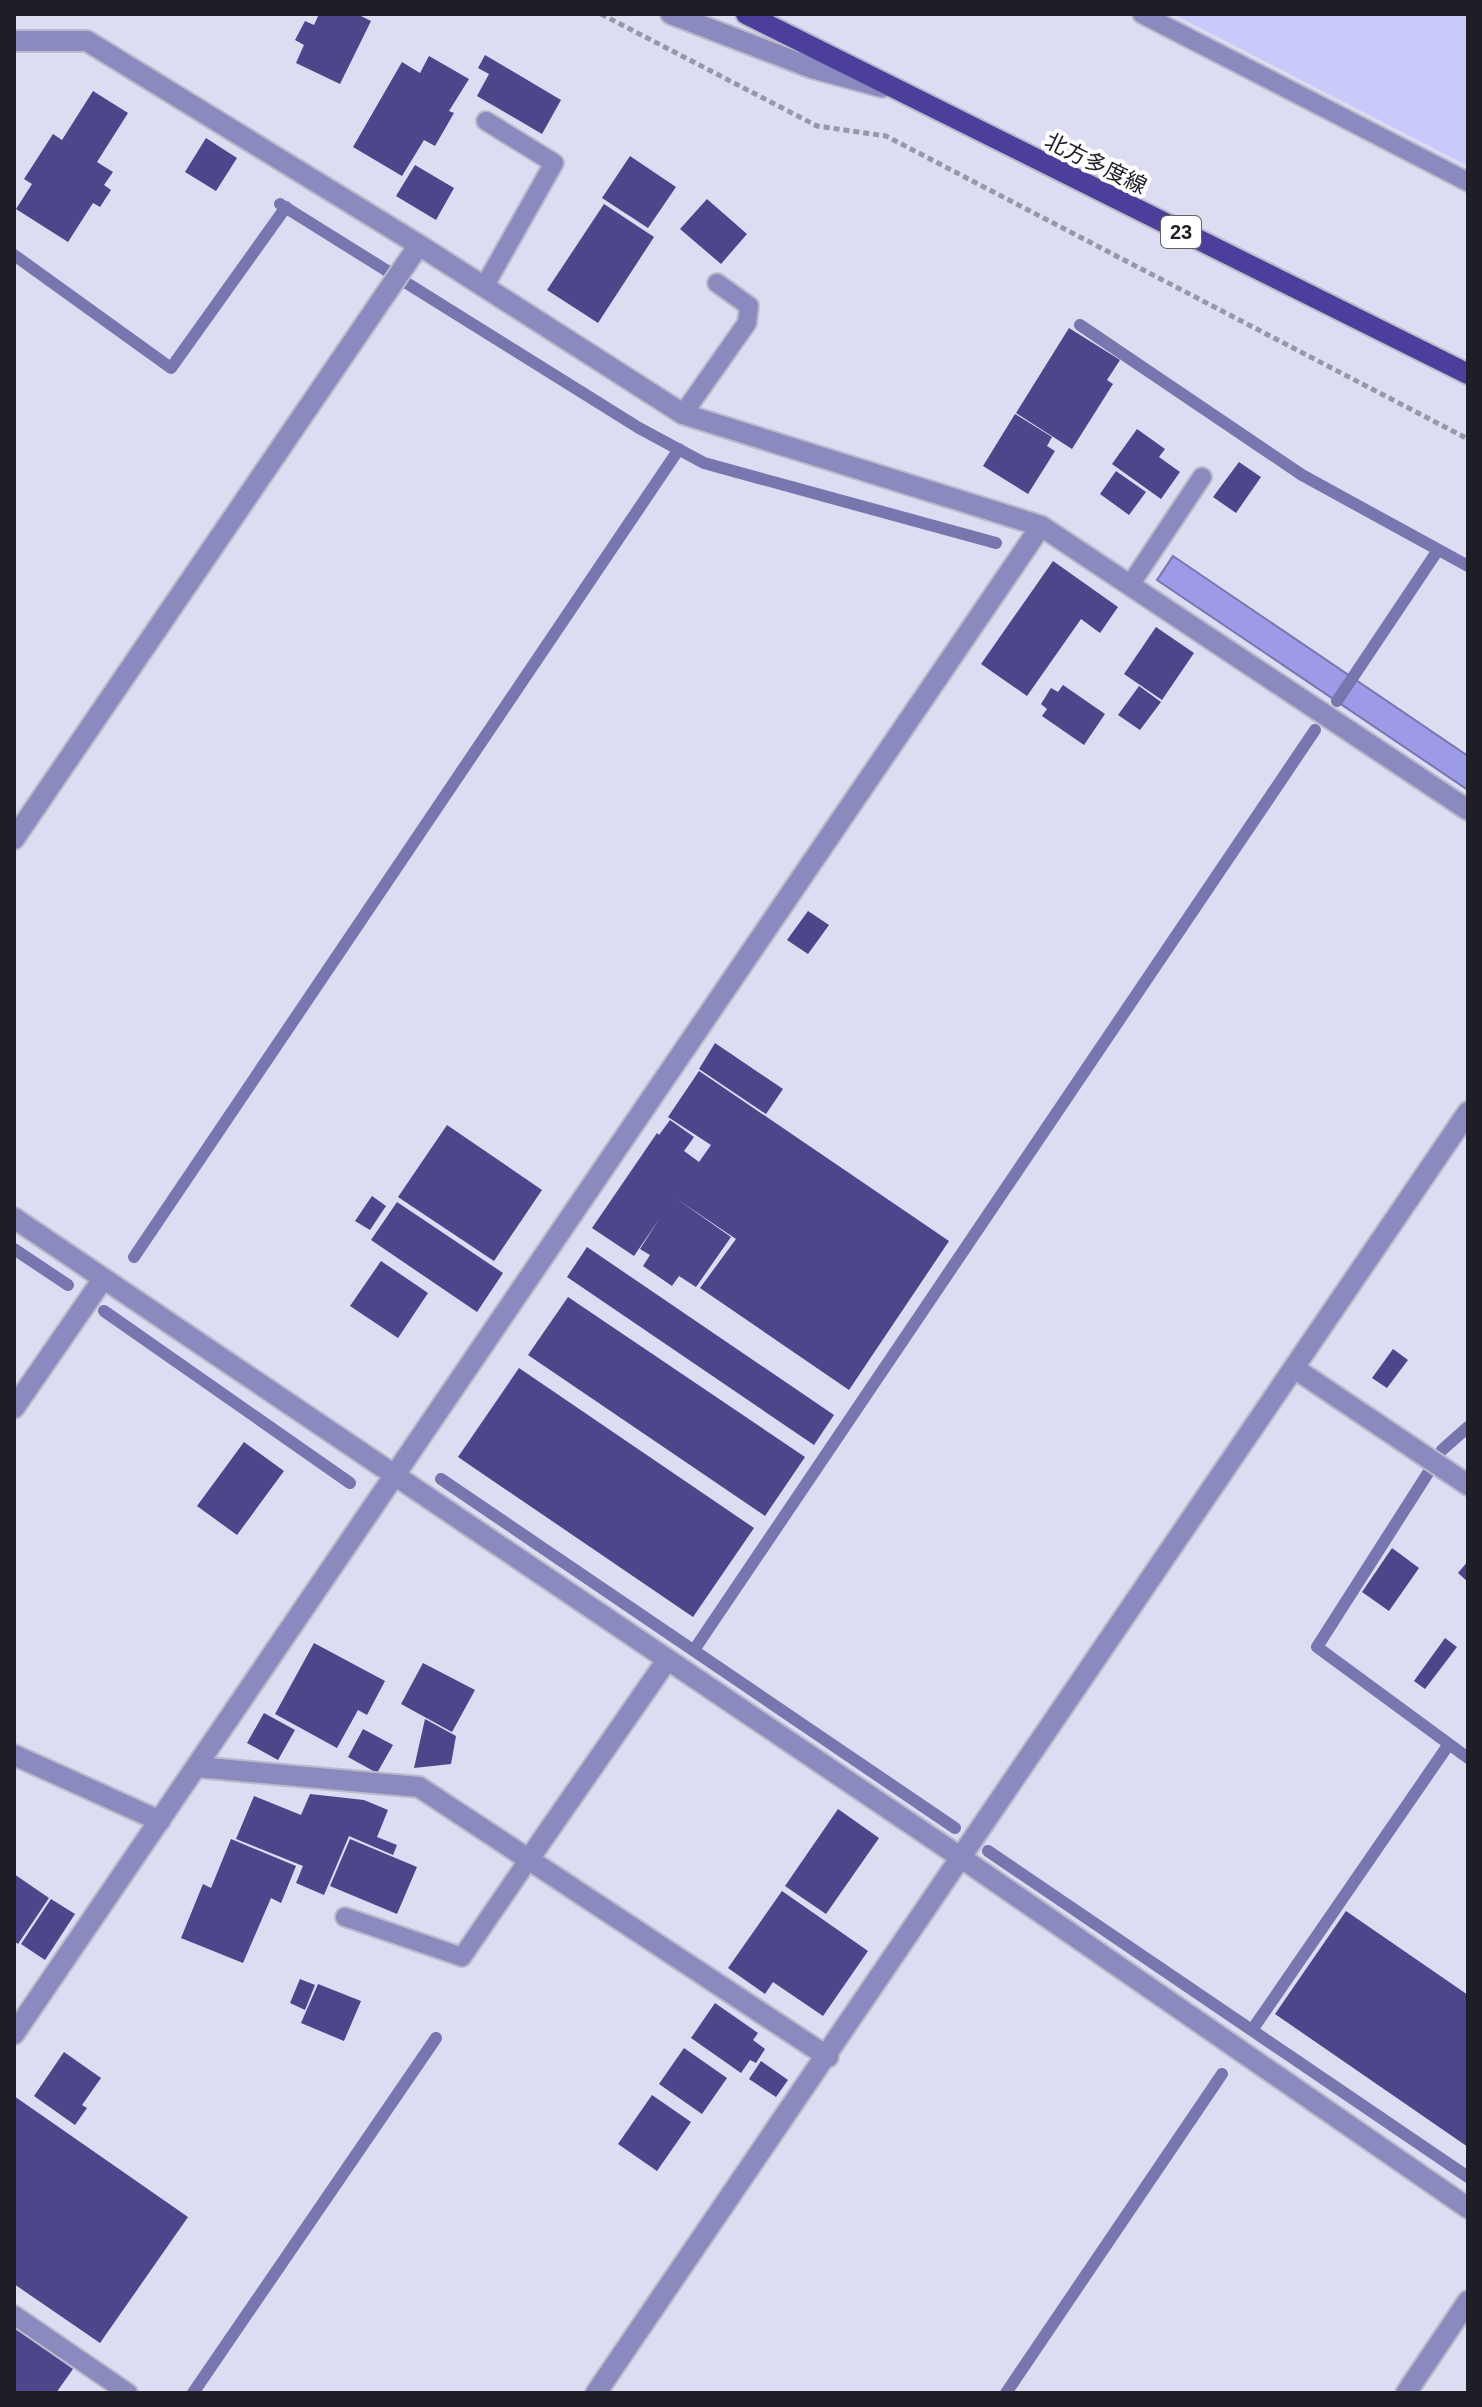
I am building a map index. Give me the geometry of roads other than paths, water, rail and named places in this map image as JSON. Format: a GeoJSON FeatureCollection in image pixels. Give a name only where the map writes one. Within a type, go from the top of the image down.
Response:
{"type":"FeatureCollection","features":[{"type":"Feature","properties":{"kind":"main road","name":"北方多度線"},"geometry":{"type":"LineString","coordinates":[[746,14],[1468,374]]}},
{"type":"Feature","properties":{"kind":"street"},"geometry":{"type":"LineString","coordinates":[[671,14],[812,68],[895,90]]}},
{"type":"Feature","properties":{"kind":"street"},"geometry":{"type":"LineString","coordinates":[[14,41],[87,41],[414,252],[484,287],[683,414],[1041,526],[1468,810]]}},
{"type":"Feature","properties":{"kind":"street"},"geometry":{"type":"LineString","coordinates":[[14,839],[414,252]]}},
{"type":"Feature","properties":{"kind":"street"},"geometry":{"type":"LineString","coordinates":[[14,2034],[1041,526]]}},
{"type":"Feature","properties":{"kind":"street"},"geometry":{"type":"LineString","coordinates":[[596,2393],[963,1859],[1468,1112]]}},
{"type":"Feature","properties":{"kind":"street"},"geometry":{"type":"LineString","coordinates":[[14,1218],[963,1859],[1468,2208]]}},
{"type":"Feature","properties":{"kind":"street"},"geometry":{"type":"LineString","coordinates":[[14,1408],[103,1279]]}},
{"type":"Feature","properties":{"kind":"street"},"geometry":{"type":"LineString","coordinates":[[1294,1368],[1468,1485]]}},
{"type":"Feature","properties":{"kind":"street"},"geometry":{"type":"LineString","coordinates":[[529,1859],[667,1660]]}},
{"type":"Feature","properties":{"kind":"street"},"geometry":{"type":"LineString","coordinates":[[14,1755],[160,1821]]}},
{"type":"Feature","properties":{"kind":"street"},"geometry":{"type":"LineString","coordinates":[[196,1767],[419,1787],[828,2057]]}},
{"type":"Feature","properties":{"kind":"street"},"geometry":{"type":"LineString","coordinates":[[1406,2393],[1468,2301]]}},
{"type":"Feature","properties":{"kind":"lane"},"geometry":{"type":"LineString","coordinates":[[1142,14],[1468,182]]}},
{"type":"Feature","properties":{"kind":"lane"},"geometry":{"type":"LineString","coordinates":[[484,287],[554,163],[486,121]]}},
{"type":"Feature","properties":{"kind":"lane"},"geometry":{"type":"LineString","coordinates":[[683,414],[747,323],[749,306],[717,283]]}},
{"type":"Feature","properties":{"kind":"lane"},"geometry":{"type":"LineString","coordinates":[[1130,585],[1202,477]]}},
{"type":"Feature","properties":{"kind":"lane"},"geometry":{"type":"LineString","coordinates":[[345,1917],[462,1957],[529,1859]]}},
{"type":"Feature","properties":{"kind":"lane"},"geometry":{"type":"LineString","coordinates":[[14,2315],[128,2393]]}},
{"type":"Feature","properties":{"kind":"waterway"},"geometry":{"type":"LineString","coordinates":[[280,204],[639,428],[704,463],[996,543]]}},
{"type":"Feature","properties":{"kind":"waterway"},"geometry":{"type":"LineString","coordinates":[[14,255],[171,368],[286,207]]}},
{"type":"Feature","properties":{"kind":"waterway"},"geometry":{"type":"LineString","coordinates":[[1080,325],[1302,475],[1468,566]]}},
{"type":"Feature","properties":{"kind":"waterway"},"geometry":{"type":"LineString","coordinates":[[134,1257],[679,449]]}},
{"type":"Feature","properties":{"kind":"waterway"},"geometry":{"type":"LineString","coordinates":[[1337,701],[1438,550]]}},
{"type":"Feature","properties":{"kind":"waterway"},"geometry":{"type":"LineString","coordinates":[[694,1650],[1315,730]]}},
{"type":"Feature","properties":{"kind":"waterway"},"geometry":{"type":"LineString","coordinates":[[14,1249],[68,1285]]}},
{"type":"Feature","properties":{"kind":"waterway"},"geometry":{"type":"LineString","coordinates":[[104,1311],[350,1483]]}},
{"type":"Feature","properties":{"kind":"waterway"},"geometry":{"type":"LineString","coordinates":[[1442,1450],[1468,1427]]}},
{"type":"Feature","properties":{"kind":"waterway"},"geometry":{"type":"LineString","coordinates":[[1252,2030],[1449,1744],[1317,1647],[1428,1473]]}},
{"type":"Feature","properties":{"kind":"waterway"},"geometry":{"type":"LineString","coordinates":[[441,1479],[955,1828]]}},
{"type":"Feature","properties":{"kind":"waterway"},"geometry":{"type":"LineString","coordinates":[[1449,1744],[1468,1758]]}},
{"type":"Feature","properties":{"kind":"waterway"},"geometry":{"type":"LineString","coordinates":[[988,1851],[1468,2177]]}},
{"type":"Feature","properties":{"kind":"waterway"},"geometry":{"type":"LineString","coordinates":[[193,2393],[436,2038]]}},
{"type":"Feature","properties":{"kind":"waterway"},"geometry":{"type":"LineString","coordinates":[[1006,2393],[1222,2074]]}}]}
